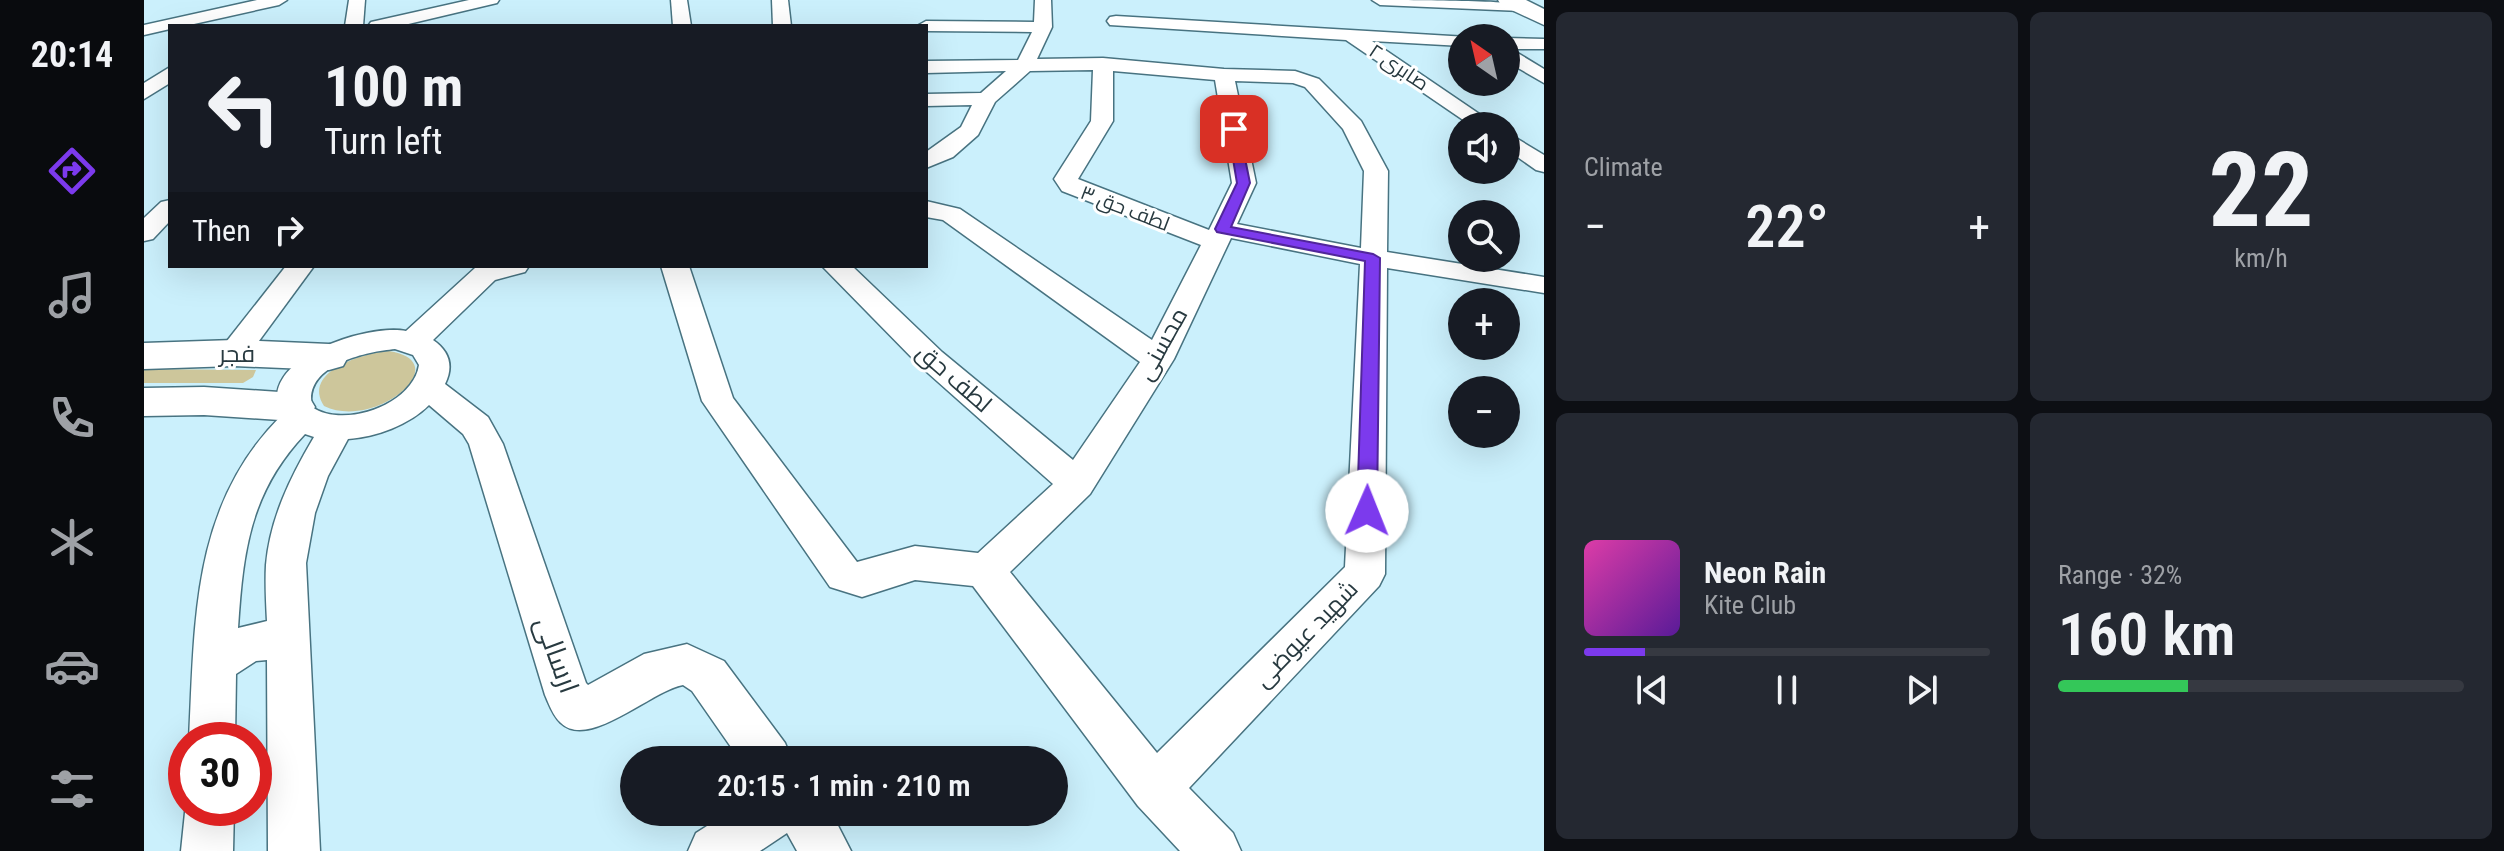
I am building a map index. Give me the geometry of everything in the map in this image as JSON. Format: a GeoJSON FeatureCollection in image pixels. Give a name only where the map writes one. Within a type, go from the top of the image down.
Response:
{"type":"FeatureCollection","features":[{"type":"Feature","properties":{"kind":"highway"},"geometry":{"type":"LineString","coordinates":[[1533,1],[1544,18]]}},
{"type":"Feature","properties":{"kind":"main road","name":"فجر"},"geometry":{"type":"LineString","coordinates":[[144,356],[234,353],[329,357]]}},
{"type":"Feature","properties":{"kind":"main road","name":"فجر"},"geometry":{"type":"LineString","coordinates":[[144,402],[204,401],[311,418]]}},
{"type":"Feature","properties":{"kind":"street"},"geometry":{"type":"LineString","coordinates":[[188,24],[233,18],[279,0]]}},
{"type":"Feature","properties":{"kind":"street"},"geometry":{"type":"LineString","coordinates":[[354,24],[357,0]]}},
{"type":"Feature","properties":{"kind":"street"},"geometry":{"type":"LineString","coordinates":[[386,24],[491,0]]}},
{"type":"Feature","properties":{"kind":"street"},"geometry":{"type":"LineString","coordinates":[[679,0],[682,24]]}},
{"type":"Feature","properties":{"kind":"street"},"geometry":{"type":"LineString","coordinates":[[780,0],[782,24]]}},
{"type":"Feature","properties":{"kind":"street"},"geometry":{"type":"LineString","coordinates":[[928,160],[945,152],[970,130],[986,99],[1024,66],[1043,27],[1043,0]]}},
{"type":"Feature","properties":{"kind":"street"},"geometry":{"type":"LineString","coordinates":[[1380,0],[1533,1]]}},
{"type":"Feature","properties":{"kind":"street"},"geometry":{"type":"LineString","coordinates":[[1156,69],[1112,16],[1448,40]]}},
{"type":"Feature","properties":{"kind":"street"},"geometry":{"type":"LineString","coordinates":[[928,26],[1043,27]]}},
{"type":"Feature","properties":{"kind":"street"},"geometry":{"type":"LineString","coordinates":[[144,30],[168,27]]}},
{"type":"Feature","properties":{"kind":"street","name":"صابری ۲"},"geometry":{"type":"LineString","coordinates":[[1351,35],[1465,112]]}},
{"type":"Feature","properties":{"kind":"street"},"geometry":{"type":"LineString","coordinates":[[1520,43],[1544,44]]}},
{"type":"Feature","properties":{"kind":"street"},"geometry":{"type":"LineString","coordinates":[[1520,62],[1544,77]]}},
{"type":"Feature","properties":{"kind":"street","name":"شهید عیوضی"},"geometry":{"type":"LineString","coordinates":[[928,67],[1103,64],[1307,80],[1353,126],[1376,171],[1365,574],[1155,789]]}},
{"type":"Feature","properties":{"kind":"street","name":"لطف حق ۳"},"geometry":{"type":"LineString","coordinates":[[1103,64],[1102,121],[1066,179],[1071,186],[1219,236]]}},
{"type":"Feature","properties":{"kind":"street"},"geometry":{"type":"LineString","coordinates":[[144,93],[168,75]]}},
{"type":"Feature","properties":{"kind":"street","name":"محسنی"},"geometry":{"type":"LineString","coordinates":[[985,571],[1077,484],[1158,359],[1219,236],[1244,183],[1224,75]]}},
{"type":"Feature","properties":{"kind":"street"},"geometry":{"type":"LineString","coordinates":[[928,100],[986,99]]}},
{"type":"Feature","properties":{"kind":"street"},"geometry":{"type":"LineString","coordinates":[[144,105],[168,104]]}},
{"type":"Feature","properties":{"kind":"street"},"geometry":{"type":"LineString","coordinates":[[1520,149],[1544,165]]}},
{"type":"Feature","properties":{"kind":"street"},"geometry":{"type":"LineString","coordinates":[[144,233],[168,209]]}},
{"type":"Feature","properties":{"kind":"street"},"geometry":{"type":"LineString","coordinates":[[928,209],[951,214],[1158,359]]}},
{"type":"Feature","properties":{"kind":"street"},"geometry":{"type":"LineString","coordinates":[[1219,236],[1544,285]]}},
{"type":"Feature","properties":{"kind":"street"},"geometry":{"type":"LineString","coordinates":[[234,353],[298,268]]}},
{"type":"Feature","properties":{"kind":"street"},"geometry":{"type":"LineString","coordinates":[[676,268],[718,401],[844,575],[854,581],[863,581],[914,562],[985,571],[1155,789],[1215,851]]}},
{"type":"Feature","properties":{"kind":"street","name":"لطف حق"},"geometry":{"type":"LineString","coordinates":[[838,268],[931,359],[1077,484]]}},
{"type":"Feature","properties":{"kind":"street"},"geometry":{"type":"LineString","coordinates":[[413,342],[486,270]]}},
{"type":"Feature","properties":{"kind":"street"},"geometry":{"type":"LineString","coordinates":[[294,851],[286,563],[296,513],[310,476],[311,418],[294,394],[301,381],[329,357],[373,341],[413,342],[427,349],[434,359],[435,373],[428,387],[416,400],[389,416],[358,426],[311,418]]}},
{"type":"Feature","properties":{"kind":"street","name":"ارسالی"},"geometry":{"type":"LineString","coordinates":[[428,387],[476,426],[486,444],[568,695],[578,709],[593,707],[660,669],[687,664],[708,676],[758,746]]}},
{"type":"Feature","properties":{"kind":"street"},"geometry":{"type":"LineString","coordinates":[[213,722],[215,648],[230,531],[261,461],[311,418]]}},
{"type":"Feature","properties":{"kind":"street"},"geometry":{"type":"LineString","coordinates":[[216,664],[241,646],[256,641],[269,639],[287,648]]}},
{"type":"Feature","properties":{"kind":"street"},"geometry":{"type":"LineString","coordinates":[[207,851],[208,826]]}},
{"type":"Feature","properties":{"kind":"street"},"geometry":{"type":"LineString","coordinates":[[714,851],[752,826]]}},
{"type":"Feature","properties":{"kind":"street"},"geometry":{"type":"LineString","coordinates":[[811,826],[825,851]]}},
{"type":"Feature","properties":{"kind":"shaded area"},"geometry":{"type":"Polygon","coordinates":[[[389,351],[408,358],[415,368],[412,380],[402,392],[365,410],[344,411],[324,406],[319,394],[321,383],[328,374],[351,360],[389,351]]]}},
{"type":"Feature","properties":{"kind":"shaded area"},"geometry":{"type":"Polygon","coordinates":[[[144,369],[256,370],[253,377],[243,383],[144,383],[144,369]]]}},
{"type":"Feature","properties":{"kind":"route"},"geometry":{"type":"LineString","coordinates":[[1234,129],[1244,183],[1222,229],[1373,258],[1367,511]]}}]}
